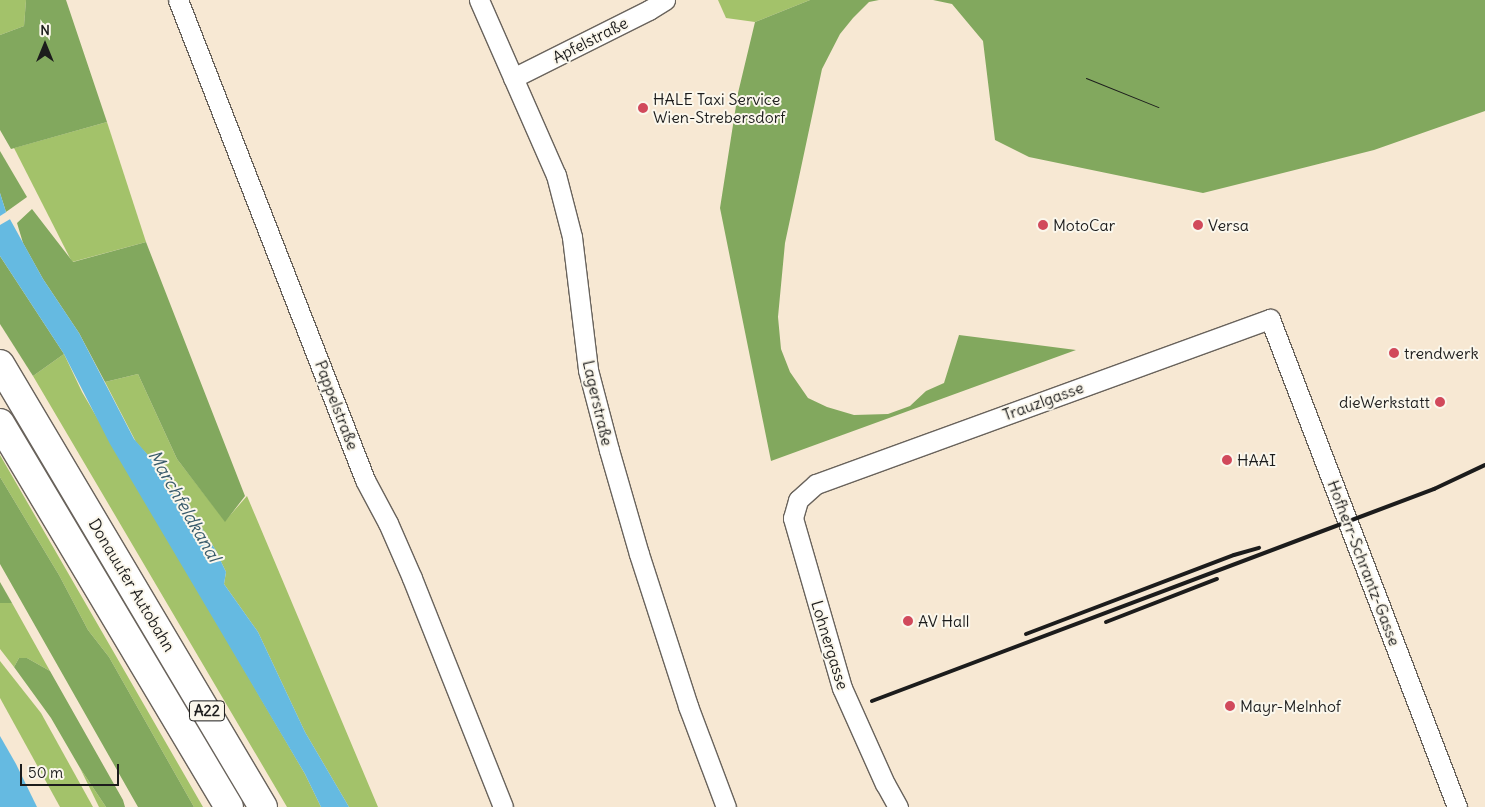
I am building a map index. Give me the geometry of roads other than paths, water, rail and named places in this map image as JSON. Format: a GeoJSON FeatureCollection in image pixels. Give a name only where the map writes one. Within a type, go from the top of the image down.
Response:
{"type":"FeatureCollection","features":[{"type":"Feature","properties":{"kind":"highway","name":"Donauufer Autobahn"},"geometry":{"type":"LineString","coordinates":[[0,364],[263,807]]}},
{"type":"Feature","properties":{"kind":"highway","name":"Donauufer Autobahn"},"geometry":{"type":"LineString","coordinates":[[0,424],[229,807]]}},
{"type":"Feature","properties":{"kind":"street","name":"Pappelstraße"},"geometry":{"type":"LineString","coordinates":[[178,0],[365,480],[388,523],[412,578],[503,807]]}},
{"type":"Feature","properties":{"kind":"street","name":"Lagerstraße"},"geometry":{"type":"LineString","coordinates":[[479,0],[556,174],[572,237],[588,370],[609,450],[639,554],[685,697],[726,807]]}},
{"type":"Feature","properties":{"kind":"street","name":"Apfelstraße"},"geometry":{"type":"LineString","coordinates":[[513,78],[649,10],[665,0]]}},
{"type":"Feature","properties":{"kind":"street","name":"Trauzlgasse"},"geometry":{"type":"LineString","coordinates":[[816,484],[1270,319]]}},
{"type":"Feature","properties":{"kind":"street","name":"Hofherr-Schrantz-Gasse"},"geometry":{"type":"LineString","coordinates":[[1270,319],[1458,807]]}},
{"type":"Feature","properties":{"kind":"street","name":"Lohnergasse"},"geometry":{"type":"LineString","coordinates":[[816,484],[798,500],[793,518],[842,688],[885,784],[898,807]]}},
{"type":"Feature","properties":{"kind":"water"},"geometry":{"type":"Polygon","coordinates":[[[0,193],[6,212],[43,279],[79,333],[134,439],[161,470],[183,514],[196,519],[215,549],[226,572],[224,584],[258,632],[305,732],[349,807],[321,807],[305,774],[110,444],[64,354],[0,256],[0,193]]]}},
{"type":"Feature","properties":{"kind":"water"},"geometry":{"type":"Polygon","coordinates":[[[0,736],[16,764],[37,807],[0,807],[0,736]]]}},
{"type":"Feature","properties":{"kind":"tram line"},"geometry":{"type":"LineString","coordinates":[[1086,78],[1158,107]]}},
{"type":"Feature","properties":{"kind":"railway"},"geometry":{"type":"LineString","coordinates":[[872,701],[1434,489],[1485,465]]}},
{"type":"Feature","properties":{"kind":"railway"},"geometry":{"type":"LineString","coordinates":[[1026,634],[1234,555],[1259,548]]}},
{"type":"Feature","properties":{"kind":"railway"},"geometry":{"type":"LineString","coordinates":[[1106,622],[1217,579]]}},
{"type":"Feature","properties":{"kind":"place","name":"HALE Taxi Service Wien-Strebersdorf"},"geometry":{"type":"Point","coordinates":[643,108]}},
{"type":"Feature","properties":{"kind":"place","name":"MotoCar"},"geometry":{"type":"Point","coordinates":[1043,225]}},
{"type":"Feature","properties":{"kind":"place","name":"Versa"},"geometry":{"type":"Point","coordinates":[1198,225]}},
{"type":"Feature","properties":{"kind":"place","name":"trendwerk"},"geometry":{"type":"Point","coordinates":[1394,353]}},
{"type":"Feature","properties":{"kind":"place","name":"dieWerkstatt"},"geometry":{"type":"Point","coordinates":[1440,402]}},
{"type":"Feature","properties":{"kind":"place","name":"HAAI"},"geometry":{"type":"Point","coordinates":[1227,460]}},
{"type":"Feature","properties":{"kind":"place","name":"AV Hall"},"geometry":{"type":"Point","coordinates":[908,621]}},
{"type":"Feature","properties":{"kind":"place","name":"Mayr-Melnhof"},"geometry":{"type":"Point","coordinates":[1230,706]}},
{"type":"Feature","properties":{"kind":"water label","name":"Marchfeldkanal"},"geometry":{"type":"Point","coordinates":[184,506]}}]}
